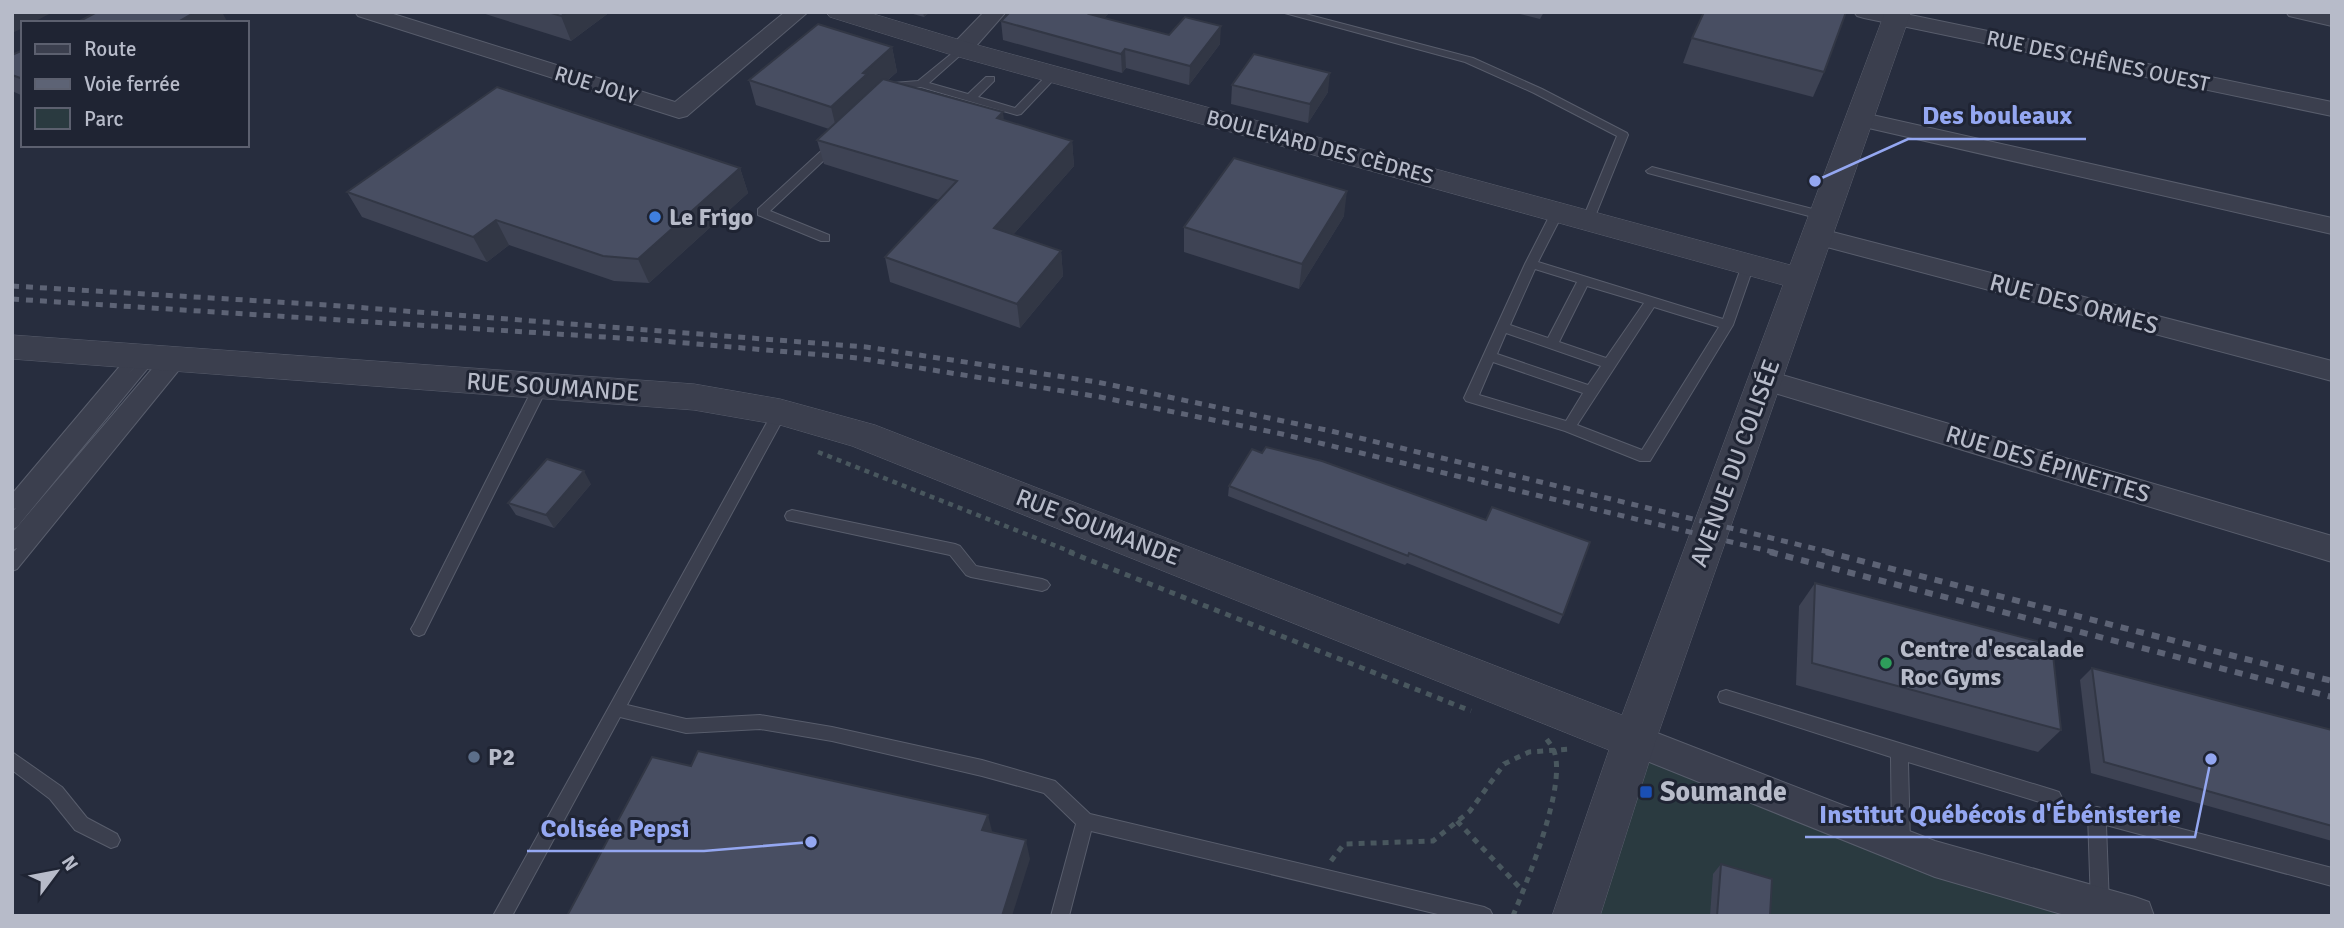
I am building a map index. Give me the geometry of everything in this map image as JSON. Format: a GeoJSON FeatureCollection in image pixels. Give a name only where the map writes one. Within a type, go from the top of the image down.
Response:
{"type":"FeatureCollection","features":[{"type":"Feature","properties":{"kind":"street","name":"RUE JOLY"},"geometry":{"type":"LineString","coordinates":[[365,12],[679,111],[798,12]]}},
{"type":"Feature","properties":{"kind":"street","name":"BOULEVARD DES CÈDRES"},"geometry":{"type":"LineString","coordinates":[[839,12],[961,49],[1801,279]]}},
{"type":"Feature","properties":{"kind":"street"},"geometry":{"type":"LineString","coordinates":[[961,49],[996,12]]}},
{"type":"Feature","properties":{"kind":"street"},"geometry":{"type":"LineString","coordinates":[[2296,12],[2332,20]]}},
{"type":"Feature","properties":{"kind":"street","name":"RUE DES CHÊNES OUEST"},"geometry":{"type":"LineString","coordinates":[[1886,15],[2332,108]]}},
{"type":"Feature","properties":{"kind":"street","name":"AVENUE DU COLISÉE"},"geometry":{"type":"LineString","coordinates":[[1576,916],[1634,740],[1859,118],[1886,15]]}},
{"type":"Feature","properties":{"kind":"street"},"geometry":{"type":"LineString","coordinates":[[1859,118],[2332,226]]}},
{"type":"Feature","properties":{"kind":"street","name":"RUE DES ORMES"},"geometry":{"type":"LineString","coordinates":[[1821,226],[2332,371]]}},
{"type":"Feature","properties":{"kind":"street","name":"RUE SOUMANDE"},"geometry":{"type":"LineString","coordinates":[[12,347],[694,397],[774,422],[862,435],[1935,859],[2135,916]]}},
{"type":"Feature","properties":{"kind":"street","name":"RUE DES ÉPINETTES"},"geometry":{"type":"LineString","coordinates":[[1765,380],[2332,549]]}},
{"type":"Feature","properties":{"kind":"lane"},"geometry":{"type":"LineString","coordinates":[[1286,12],[1469,60],[1538,91],[1623,135],[1588,221]]}},
{"type":"Feature","properties":{"kind":"lane"},"geometry":{"type":"LineString","coordinates":[[921,84],[961,49]]}},
{"type":"Feature","properties":{"kind":"lane"},"geometry":{"type":"LineString","coordinates":[[878,103],[897,85],[921,84],[1017,112],[1054,74]]}},
{"type":"Feature","properties":{"kind":"lane"},"geometry":{"type":"LineString","coordinates":[[971,98],[990,79]]}},
{"type":"Feature","properties":{"kind":"lane"},"geometry":{"type":"LineString","coordinates":[[825,238],[762,212],[839,140]]}},
{"type":"Feature","properties":{"kind":"lane"},"geometry":{"type":"LineString","coordinates":[[1651,171],[1821,226]]}},
{"type":"Feature","properties":{"kind":"lane"},"geometry":{"type":"LineString","coordinates":[[1557,213],[1471,398],[1570,427],[1645,457],[1727,325],[1748,265]]}},
{"type":"Feature","properties":{"kind":"lane"},"geometry":{"type":"LineString","coordinates":[[1531,264],[1727,325]]}},
{"type":"Feature","properties":{"kind":"lane"},"geometry":{"type":"LineString","coordinates":[[1551,344],[1584,280]]}},
{"type":"Feature","properties":{"kind":"lane"},"geometry":{"type":"LineString","coordinates":[[1570,427],[1651,302]]}},
{"type":"Feature","properties":{"kind":"lane"},"geometry":{"type":"LineString","coordinates":[[1503,327],[1609,364]]}},
{"type":"Feature","properties":{"kind":"lane"},"geometry":{"type":"LineString","coordinates":[[1489,356],[1591,391]]}},
{"type":"Feature","properties":{"kind":"lane"},"geometry":{"type":"LineString","coordinates":[[12,504],[159,358]]}},
{"type":"Feature","properties":{"kind":"lane"},"geometry":{"type":"LineString","coordinates":[[12,523],[159,358]]}},
{"type":"Feature","properties":{"kind":"lane"},"geometry":{"type":"LineString","coordinates":[[12,544],[159,358]]}},
{"type":"Feature","properties":{"kind":"lane"},"geometry":{"type":"LineString","coordinates":[[12,565],[159,358]]}},
{"type":"Feature","properties":{"kind":"lane"},"geometry":{"type":"LineString","coordinates":[[419,629],[541,386]]}},
{"type":"Feature","properties":{"kind":"lane"},"geometry":{"type":"LineString","coordinates":[[502,916],[774,422]]}},
{"type":"Feature","properties":{"kind":"lane"},"geometry":{"type":"LineString","coordinates":[[792,516],[954,550],[971,571],[1042,585]]}},
{"type":"Feature","properties":{"kind":"lane"},"geometry":{"type":"LineString","coordinates":[[1726,698],[2053,798]]}},
{"type":"Feature","properties":{"kind":"lane"},"geometry":{"type":"LineString","coordinates":[[615,709],[687,726],[760,722],[832,734],[982,768],[1049,787],[1085,821],[1484,916]]}},
{"type":"Feature","properties":{"kind":"lane"},"geometry":{"type":"LineString","coordinates":[[1899,752],[1901,845]]}},
{"type":"Feature","properties":{"kind":"lane"},"geometry":{"type":"LineString","coordinates":[[12,760],[56,793],[81,824],[111,839]]}},
{"type":"Feature","properties":{"kind":"lane"},"geometry":{"type":"LineString","coordinates":[[2100,906],[2097,815],[2332,877]]}},
{"type":"Feature","properties":{"kind":"lane"},"geometry":{"type":"LineString","coordinates":[[1060,916],[1085,821]]}},
{"type":"Feature","properties":{"kind":"path"},"geometry":{"type":"LineString","coordinates":[[774,422],[1409,688],[1483,715]]}},
{"type":"Feature","properties":{"kind":"path"},"geometry":{"type":"LineString","coordinates":[[1513,916],[1536,853],[1556,778],[1554,751],[1545,737],[1532,733]]}},
{"type":"Feature","properties":{"kind":"path"},"geometry":{"type":"LineString","coordinates":[[1319,877],[1344,844],[1433,841],[1470,811],[1504,764],[1529,752],[1554,751]]}},
{"type":"Feature","properties":{"kind":"path"},"geometry":{"type":"LineString","coordinates":[[1457,821],[1523,891]]}},
{"type":"Feature","properties":{"kind":"green space"},"geometry":{"type":"Polygon","coordinates":[[[1634,740],[2106,916],[1576,916],[1634,740]]]}},
{"type":"Feature","properties":{"kind":"building"},"geometry":{"type":"Polygon","coordinates":[[[97,12],[195,12],[179,21],[80,21],[97,12]]]}},
{"type":"Feature","properties":{"kind":"building"},"geometry":{"type":"Polygon","coordinates":[[[548,12],[567,12],[561,16],[548,12]]]}},
{"type":"Feature","properties":{"kind":"building"},"geometry":{"type":"Polygon","coordinates":[[[1010,12],[1091,12],[1089,14],[1169,35],[1185,17],[1221,26],[1190,66],[1125,49],[1121,54],[1001,21],[1010,12]]]}},
{"type":"Feature","properties":{"kind":"building"},"geometry":{"type":"Polygon","coordinates":[[[1704,12],[1846,12],[1824,72],[1692,38],[1704,12]]]}},
{"type":"Feature","properties":{"kind":"building"},"geometry":{"type":"Polygon","coordinates":[[[818,24],[892,47],[831,107],[749,80],[818,24]]]}},
{"type":"Feature","properties":{"kind":"building"},"geometry":{"type":"Polygon","coordinates":[[[21,51],[21,78],[12,75],[12,55],[21,51]]]}},
{"type":"Feature","properties":{"kind":"building"},"geometry":{"type":"Polygon","coordinates":[[[1254,54],[1330,73],[1310,104],[1232,85],[1254,54]]]}},
{"type":"Feature","properties":{"kind":"building"},"geometry":{"type":"Polygon","coordinates":[[[883,79],[1003,112],[997,118],[1072,141],[994,228],[1061,251],[1017,304],[885,257],[957,181],[817,140],[883,79]]]}},
{"type":"Feature","properties":{"kind":"building"},"geometry":{"type":"Polygon","coordinates":[[[497,87],[740,168],[638,259],[603,256],[496,220],[473,237],[347,192],[497,87]]]}},
{"type":"Feature","properties":{"kind":"building"},"geometry":{"type":"Polygon","coordinates":[[[1234,158],[1347,191],[1302,264],[1184,227],[1234,158]]]}},
{"type":"Feature","properties":{"kind":"building"},"geometry":{"type":"Polygon","coordinates":[[[1266,447],[1322,461],[1486,520],[1492,507],[1590,542],[1563,615],[1409,553],[1408,556],[1229,486],[1252,449],[1262,453],[1266,447]]]}},
{"type":"Feature","properties":{"kind":"building"},"geometry":{"type":"Polygon","coordinates":[[[547,459],[584,471],[546,515],[508,503],[547,459]]]}},
{"type":"Feature","properties":{"kind":"building"},"geometry":{"type":"Polygon","coordinates":[[[1815,583],[2052,645],[2061,730],[1812,663],[1815,583]]]}},
{"type":"Feature","properties":{"kind":"building"},"geometry":{"type":"Polygon","coordinates":[[[2092,668],[2332,730],[2332,826],[2104,762],[2092,668]]]}},
{"type":"Feature","properties":{"kind":"building"},"geometry":{"type":"Polygon","coordinates":[[[698,751],[988,815],[982,830],[1026,840],[1002,916],[567,916],[652,757],[691,766],[698,751]]]}},
{"type":"Feature","properties":{"kind":"building"},"geometry":{"type":"Polygon","coordinates":[[[1721,864],[1772,879],[1770,916],[1717,916],[1721,864]]]}},
{"type":"Feature","properties":{"kind":"railway"},"geometry":{"type":"LineString","coordinates":[[12,286],[328,305],[866,347],[1097,382],[1331,431],[1833,553]]}},
{"type":"Feature","properties":{"kind":"railway"},"geometry":{"type":"LineString","coordinates":[[12,299],[651,340],[858,358],[1100,397],[1282,434],[1777,553]]}},
{"type":"Feature","properties":{"kind":"railway"},"geometry":{"type":"LineString","coordinates":[[1770,552],[2332,697]]}},
{"type":"Feature","properties":{"kind":"railway"},"geometry":{"type":"LineString","coordinates":[[1826,552],[2332,681]]}},
{"type":"Feature","properties":{"kind":"place","name":"Des bouleaux"},"geometry":{"type":"Point","coordinates":[1815,181]}},
{"type":"Feature","properties":{"kind":"place","name":"Le Frigo"},"geometry":{"type":"Point","coordinates":[655,217]}},
{"type":"Feature","properties":{"kind":"place","name":"Centre d'escalade Roc Gyms"},"geometry":{"type":"Point","coordinates":[1886,663]}},
{"type":"Feature","properties":{"kind":"place","name":"P2"},"geometry":{"type":"Point","coordinates":[474,757]}},
{"type":"Feature","properties":{"kind":"place","name":"Institut Québécois d'Ébénisterie"},"geometry":{"type":"Point","coordinates":[2211,759]}},
{"type":"Feature","properties":{"kind":"place","name":"Soumande"},"geometry":{"type":"Point","coordinates":[1646,792]}},
{"type":"Feature","properties":{"kind":"place","name":"Colisée Pepsi"},"geometry":{"type":"Point","coordinates":[811,842]}}]}
